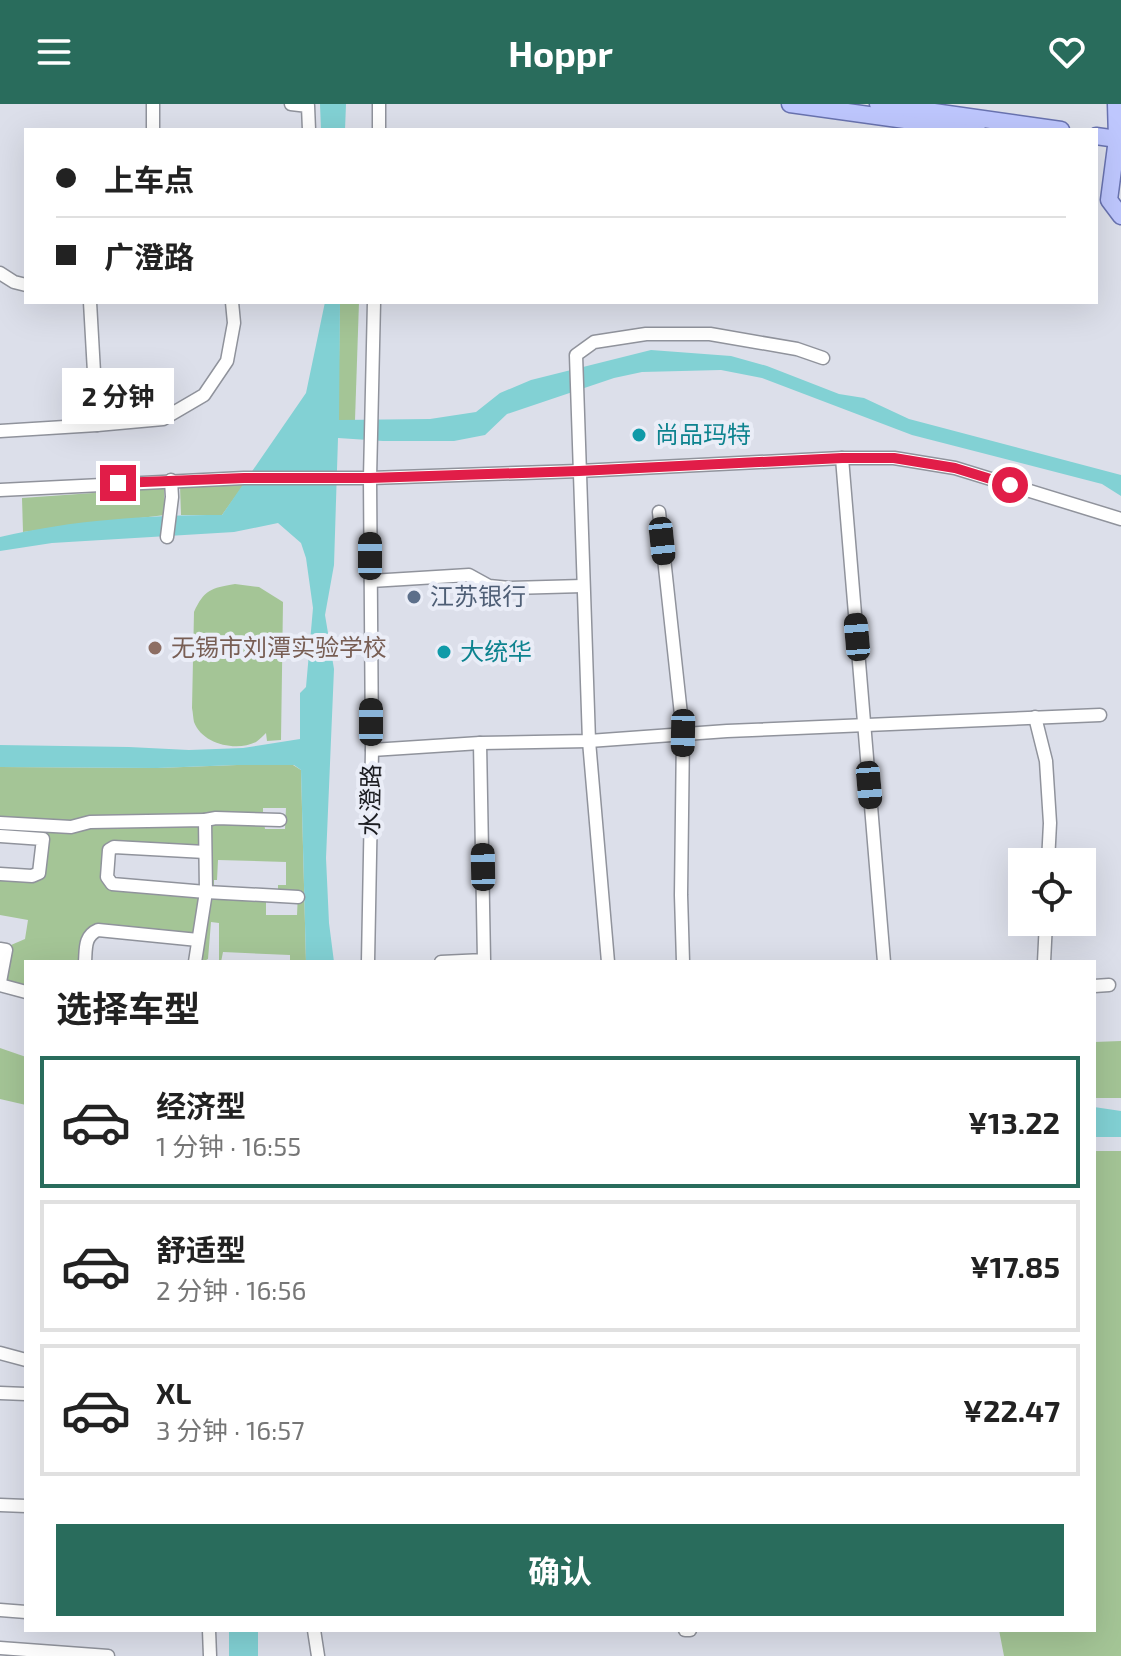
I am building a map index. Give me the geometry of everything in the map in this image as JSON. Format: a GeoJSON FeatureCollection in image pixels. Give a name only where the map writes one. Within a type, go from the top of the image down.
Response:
{"type":"FeatureCollection","features":[{"type":"Feature","properties":{"kind":"main road"},"geometry":{"type":"LineString","coordinates":[[790,104],[963,128]]}},
{"type":"Feature","properties":{"kind":"main road"},"geometry":{"type":"LineString","coordinates":[[878,104],[1047,128]]}},
{"type":"Feature","properties":{"kind":"main road"},"geometry":{"type":"LineString","coordinates":[[960,116],[977,104]]}},
{"type":"Feature","properties":{"kind":"main road"},"geometry":{"type":"LineString","coordinates":[[1116,104],[1116,144],[1109,200],[1121,216]]}},
{"type":"Feature","properties":{"kind":"main road"},"geometry":{"type":"LineString","coordinates":[[1098,137],[1116,144]]}},
{"type":"Feature","properties":{"kind":"main road"},"geometry":{"type":"LineString","coordinates":[[1098,147],[1116,144]]}},
{"type":"Feature","properties":{"kind":"main road"},"geometry":{"type":"LineString","coordinates":[[1098,199],[1121,225]]}},
{"type":"Feature","properties":{"kind":"street"},"geometry":{"type":"LineString","coordinates":[[153,104],[153,128]]}},
{"type":"Feature","properties":{"kind":"street"},"geometry":{"type":"LineString","coordinates":[[291,104],[308,106],[309,128]]}},
{"type":"Feature","properties":{"kind":"street"},"geometry":{"type":"LineString","coordinates":[[379,104],[379,128]]}},
{"type":"Feature","properties":{"kind":"street"},"geometry":{"type":"LineString","coordinates":[[0,273],[24,284]]}},
{"type":"Feature","properties":{"kind":"street"},"geometry":{"type":"LineString","coordinates":[[90,304],[97,425]]}},
{"type":"Feature","properties":{"kind":"street"},"geometry":{"type":"LineString","coordinates":[[0,431],[163,419],[204,395],[227,361],[234,323],[232,304]]}},
{"type":"Feature","properties":{"kind":"street","name":"水澄路"},"geometry":{"type":"LineString","coordinates":[[368,960],[372,750],[370,445],[374,304]]}},
{"type":"Feature","properties":{"kind":"street"},"geometry":{"type":"LineString","coordinates":[[608,960],[589,741],[576,355],[594,342],[646,334],[710,334],[797,349],[823,358]]}},
{"type":"Feature","properties":{"kind":"street"},"geometry":{"type":"LineString","coordinates":[[842,458],[884,960]]}},
{"type":"Feature","properties":{"kind":"street"},"geometry":{"type":"LineString","coordinates":[[0,490],[171,480],[342,479],[894,458],[955,468],[1121,519]]}},
{"type":"Feature","properties":{"kind":"street"},"geometry":{"type":"LineString","coordinates":[[167,537],[171,480]]}},
{"type":"Feature","properties":{"kind":"street"},"geometry":{"type":"LineString","coordinates":[[659,512],[683,733],[683,960]]}},
{"type":"Feature","properties":{"kind":"street"},"geometry":{"type":"LineString","coordinates":[[371,581],[469,575],[489,586],[583,586]]}},
{"type":"Feature","properties":{"kind":"street"},"geometry":{"type":"LineString","coordinates":[[372,750],[1100,715]]}},
{"type":"Feature","properties":{"kind":"street"},"geometry":{"type":"LineString","coordinates":[[1035,717],[1046,761],[1049,848]]}},
{"type":"Feature","properties":{"kind":"street"},"geometry":{"type":"LineString","coordinates":[[480,743],[484,960]]}},
{"type":"Feature","properties":{"kind":"street"},"geometry":{"type":"LineString","coordinates":[[195,960],[206,892],[205,820]]}},
{"type":"Feature","properties":{"kind":"street"},"geometry":{"type":"LineString","coordinates":[[0,823],[71,827],[90,822],[280,820]]}},
{"type":"Feature","properties":{"kind":"street"},"geometry":{"type":"LineString","coordinates":[[28,838],[29,824]]}},
{"type":"Feature","properties":{"kind":"street"},"geometry":{"type":"LineString","coordinates":[[0,836],[43,839],[39,873],[32,876],[0,874]]}},
{"type":"Feature","properties":{"kind":"street"},"geometry":{"type":"LineString","coordinates":[[205,852],[114,847],[109,850],[107,877],[112,884],[298,897]]}},
{"type":"Feature","properties":{"kind":"street"},"geometry":{"type":"LineString","coordinates":[[85,960],[87,939],[98,930],[198,940]]}},
{"type":"Feature","properties":{"kind":"street"},"geometry":{"type":"LineString","coordinates":[[1044,960],[1045,936]]}},
{"type":"Feature","properties":{"kind":"street"},"geometry":{"type":"LineString","coordinates":[[0,949],[6,950],[0,983],[24,991]]}},
{"type":"Feature","properties":{"kind":"street"},"geometry":{"type":"LineString","coordinates":[[1096,986],[1109,985]]}},
{"type":"Feature","properties":{"kind":"street"},"geometry":{"type":"LineString","coordinates":[[0,1353],[24,1359]]}},
{"type":"Feature","properties":{"kind":"street"},"geometry":{"type":"LineString","coordinates":[[0,1393],[24,1394]]}},
{"type":"Feature","properties":{"kind":"street"},"geometry":{"type":"LineString","coordinates":[[0,1505],[24,1506]]}},
{"type":"Feature","properties":{"kind":"street"},"geometry":{"type":"LineString","coordinates":[[0,1610],[24,1612]]}},
{"type":"Feature","properties":{"kind":"street"},"geometry":{"type":"LineString","coordinates":[[209,1632],[210,1656]]}},
{"type":"Feature","properties":{"kind":"street"},"geometry":{"type":"LineString","coordinates":[[314,1632],[318,1656]]}},
{"type":"Feature","properties":{"kind":"street"},"geometry":{"type":"LineString","coordinates":[[0,1648],[108,1656]]}},
{"type":"Feature","properties":{"kind":"green space"},"geometry":{"type":"Polygon","coordinates":[[[340,304],[359,304],[355,420],[338,420],[340,304]]]}},
{"type":"Feature","properties":{"kind":"green space"},"geometry":{"type":"Polygon","coordinates":[[[245,483],[222,515],[181,515],[180,486],[245,483]]]}},
{"type":"Feature","properties":{"kind":"green space"},"geometry":{"type":"Polygon","coordinates":[[[164,488],[165,515],[23,532],[22,498],[164,488]]]}},
{"type":"Feature","properties":{"kind":"green space"},"geometry":{"type":"Polygon","coordinates":[[[235,584],[259,587],[283,602],[281,740],[267,741],[266,733],[248,745],[220,744],[204,736],[194,722],[194,612],[209,591],[235,584]]]}},
{"type":"Feature","properties":{"kind":"green space"},"geometry":{"type":"Polygon","coordinates":[[[293,765],[301,770],[306,960],[290,960],[290,955],[223,952],[219,960],[219,923],[211,922],[208,959],[200,959],[210,902],[214,898],[266,900],[266,915],[297,915],[298,893],[278,893],[278,885],[286,885],[286,862],[218,860],[217,880],[214,880],[214,889],[210,889],[212,825],[216,821],[264,822],[265,829],[285,829],[286,808],[263,808],[263,816],[69,822],[0,819],[0,767],[293,765]]]}},
{"type":"Feature","properties":{"kind":"green space"},"geometry":{"type":"Polygon","coordinates":[[[198,825],[202,830],[200,846],[114,844],[106,882],[198,895],[195,932],[192,935],[94,927],[83,960],[24,960],[24,985],[4,980],[11,945],[25,939],[28,920],[0,915],[0,877],[41,874],[36,829],[198,825]]]}},
{"type":"Feature","properties":{"kind":"green space"},"geometry":{"type":"Polygon","coordinates":[[[1121,1041],[1121,1098],[1096,1098],[1096,1042],[1121,1041]]]}},
{"type":"Feature","properties":{"kind":"green space"},"geometry":{"type":"Polygon","coordinates":[[[0,1048],[24,1056],[24,1105],[0,1099],[0,1048]]]}},
{"type":"Feature","properties":{"kind":"green space"},"geometry":{"type":"Polygon","coordinates":[[[1096,1151],[1121,1151],[1121,1656],[1004,1656],[999,1632],[1096,1632],[1096,1151]]]}},
{"type":"Feature","properties":{"kind":"water"},"geometry":{"type":"Polygon","coordinates":[[[320,104],[346,104],[345,128],[321,128],[320,104]]]}},
{"type":"Feature","properties":{"kind":"water"},"geometry":{"type":"Polygon","coordinates":[[[325,304],[340,304],[339,420],[430,419],[476,412],[500,393],[531,380],[651,350],[731,356],[767,366],[839,394],[864,398],[909,419],[1121,475],[1121,496],[1102,484],[912,435],[762,378],[721,370],[642,372],[614,378],[507,414],[485,435],[454,441],[338,438],[334,565],[325,615],[334,669],[326,858],[334,960],[306,960],[301,770],[294,765],[0,767],[0,745],[189,750],[243,748],[300,739],[300,693],[306,687],[313,608],[301,543],[278,523],[234,532],[52,543],[0,551],[0,537],[55,526],[110,520],[222,515],[306,393],[325,304]]]}},
{"type":"Feature","properties":{"kind":"water"},"geometry":{"type":"Polygon","coordinates":[[[1096,1107],[1121,1111],[1121,1137],[1096,1137],[1096,1107]]]}},
{"type":"Feature","properties":{"kind":"water"},"geometry":{"type":"Polygon","coordinates":[[[229,1632],[258,1632],[258,1656],[229,1656],[229,1632]]]}},
{"type":"Feature","properties":{"kind":"place","name":"尚品玛特"},"geometry":{"type":"Point","coordinates":[639,435]}},
{"type":"Feature","properties":{"kind":"place","name":"江苏银行"},"geometry":{"type":"Point","coordinates":[414,597]}},
{"type":"Feature","properties":{"kind":"place","name":"无锡市刘潭实验学校"},"geometry":{"type":"Point","coordinates":[155,648]}},
{"type":"Feature","properties":{"kind":"place","name":"大统华"},"geometry":{"type":"Point","coordinates":[444,652]}},
{"type":"Feature","properties":{"kind":"route"},"geometry":{"type":"LineString","coordinates":[[118,483],[244,478],[342,479],[894,458],[955,468],[1010,485]]}}]}
